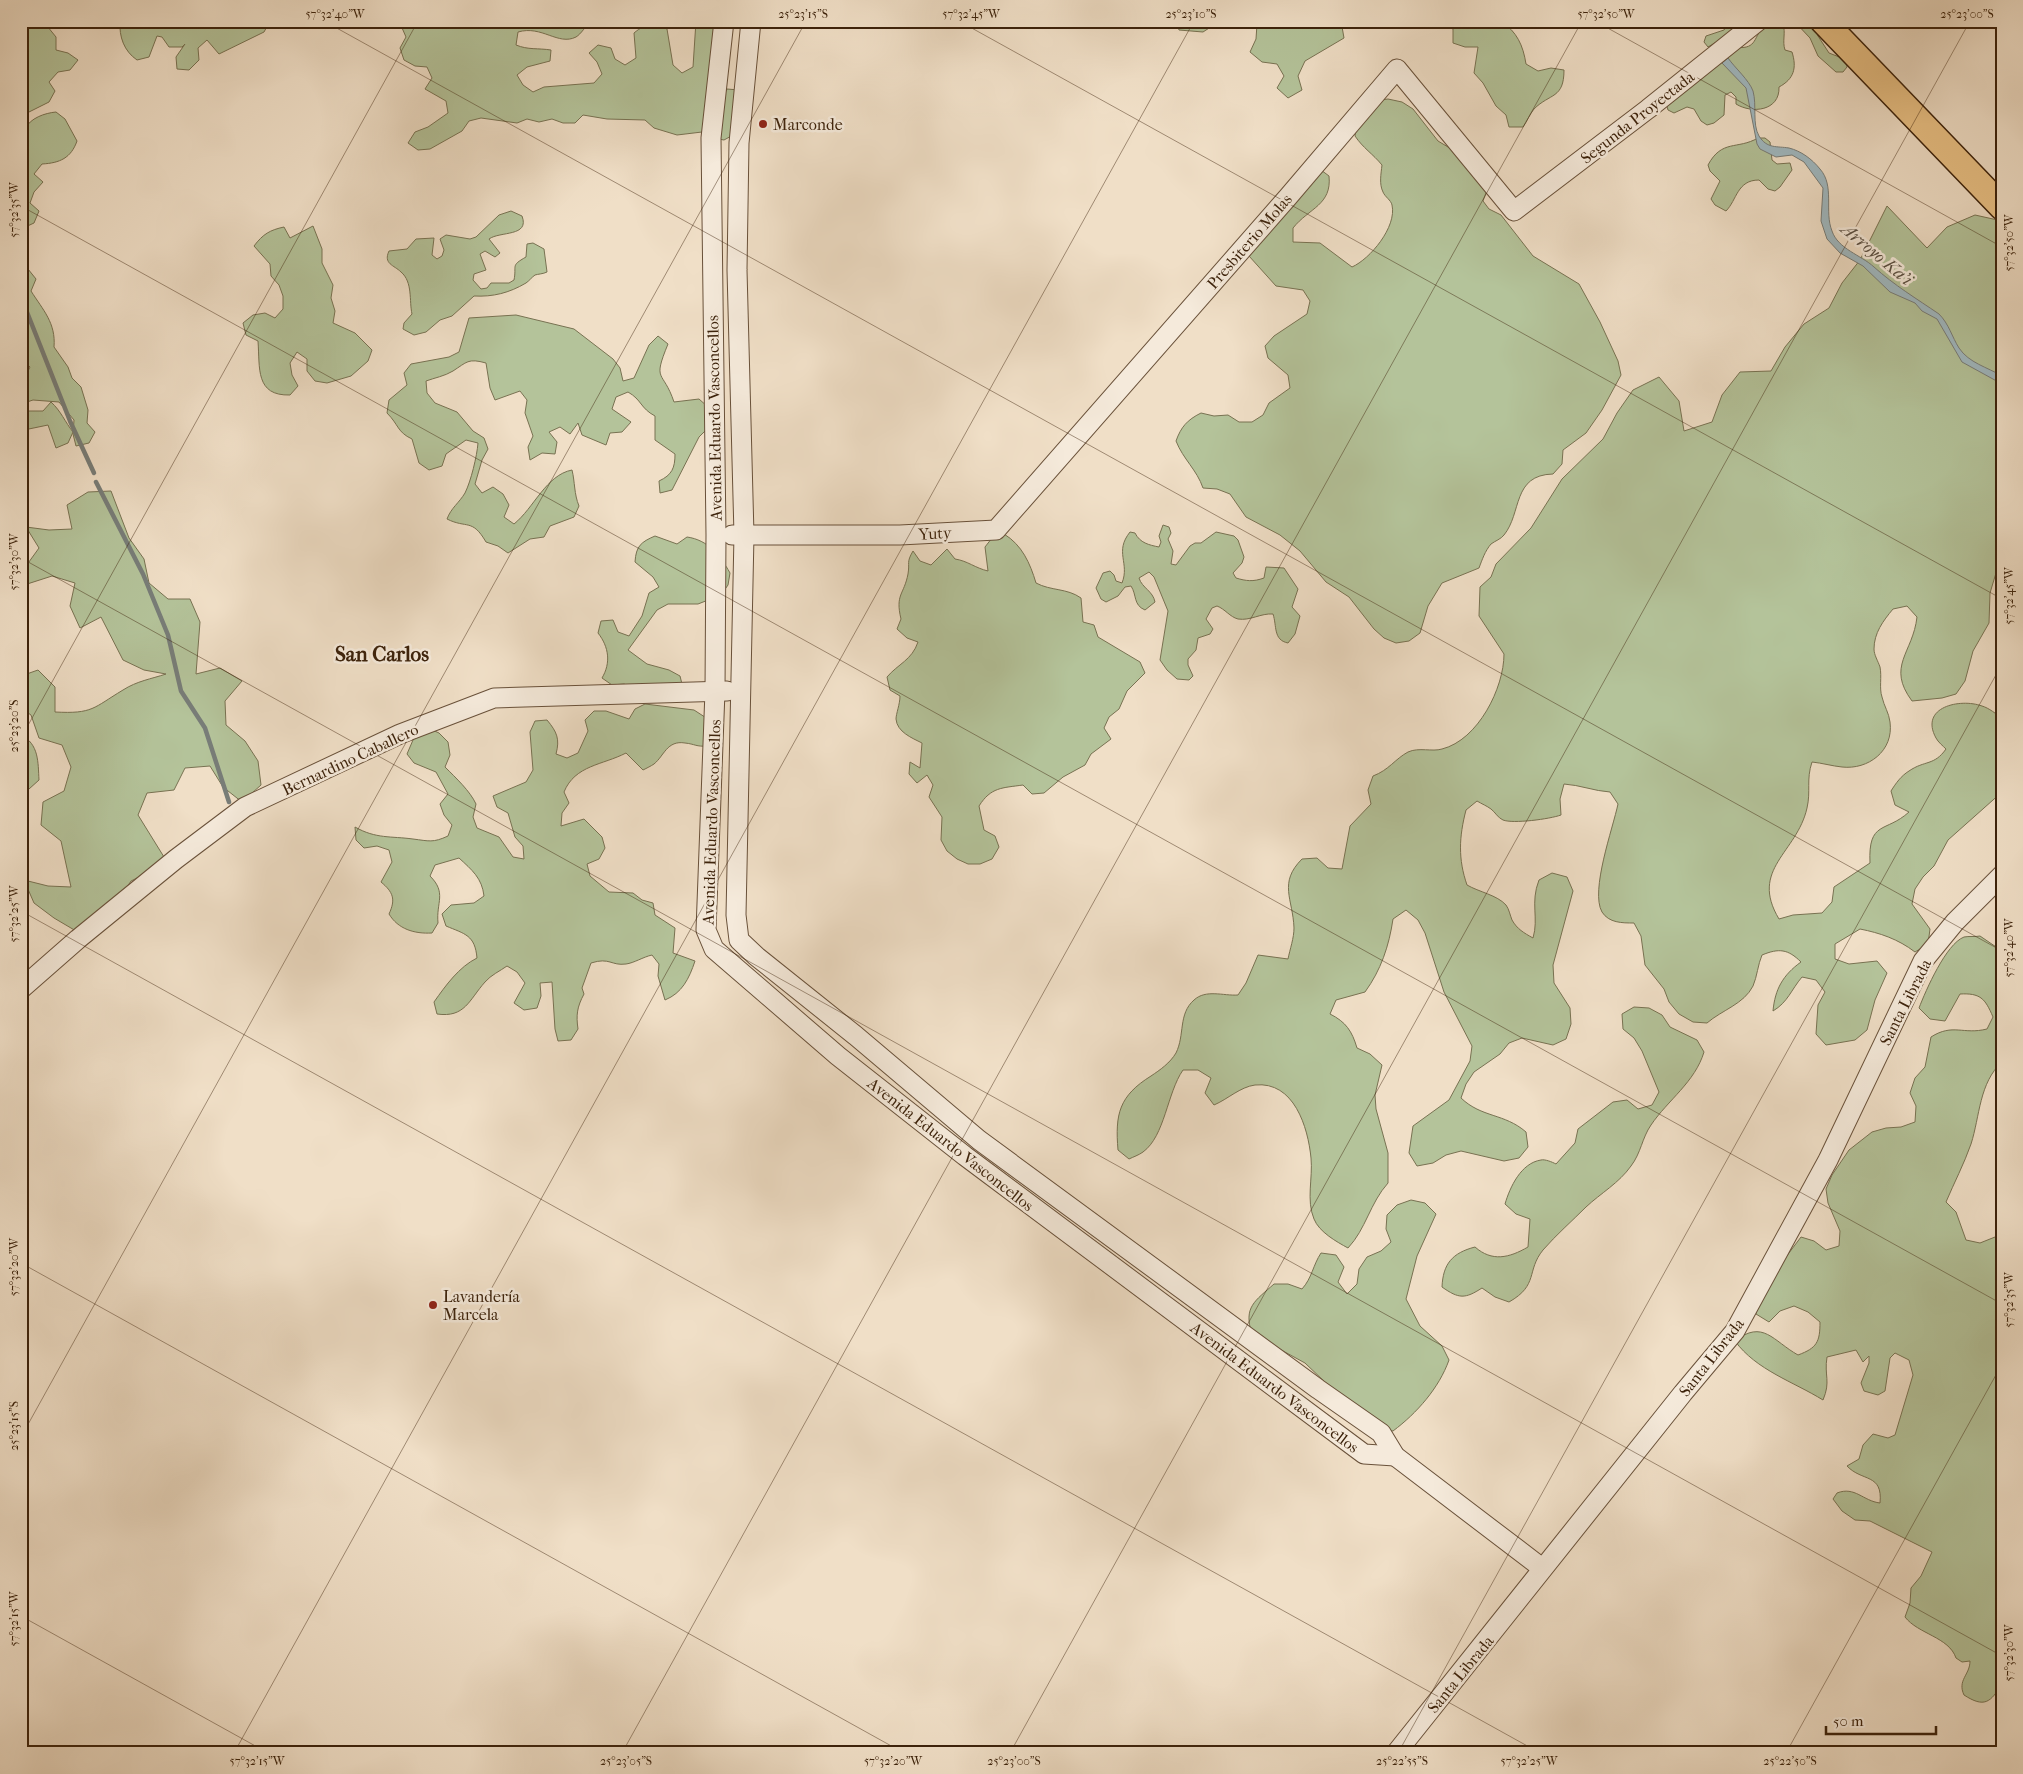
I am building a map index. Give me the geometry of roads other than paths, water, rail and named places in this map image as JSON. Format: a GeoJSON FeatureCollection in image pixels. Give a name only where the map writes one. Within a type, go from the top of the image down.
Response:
{"type":"FeatureCollection","features":[{"type":"Feature","properties":{"kind":"main road"},"geometry":{"type":"LineString","coordinates":[[1823,21],[2002,208]]}},
{"type":"Feature","properties":{"kind":"street","name":"Avenida Eduardo Vasconcellos"},"geometry":{"type":"LineString","coordinates":[[724,21],[711,138],[716,535],[715,691],[706,930],[714,949],[838,1056],[1046,1217],[1364,1454],[1395,1456]]}},
{"type":"Feature","properties":{"kind":"street","name":"Avenida Eduardo Vasconcellos"},"geometry":{"type":"LineString","coordinates":[[751,21],[739,143],[738,241],[744,535],[736,915],[739,940],[979,1140],[1318,1390],[1381,1433],[1395,1456],[1542,1568]]}},
{"type":"Feature","properties":{"kind":"street","name":"Segunda Proyectada"},"geometry":{"type":"LineString","coordinates":[[1397,69],[1514,211],[1648,109],[1758,21]]}},
{"type":"Feature","properties":{"kind":"street","name":"Presbiterio Molas"},"geometry":{"type":"LineString","coordinates":[[1099,410],[1288,197],[1397,69]]}},
{"type":"Feature","properties":{"kind":"street","name":"Yuty"},"geometry":{"type":"LineString","coordinates":[[716,535],[900,535],[996,530],[1099,410]]}},
{"type":"Feature","properties":{"kind":"street","name":"Bernardino Caballero"},"geometry":{"type":"LineString","coordinates":[[21,989],[78,939],[169,865],[245,807],[400,734],[494,698],[741,691]]}},
{"type":"Feature","properties":{"kind":"street","name":"Santa Librada"},"geometry":{"type":"LineString","coordinates":[[1396,1753],[1542,1568],[1736,1332],[1828,1160],[1923,961],[1955,922],[2002,875]]}},
{"type":"Feature","properties":{"kind":"water"},"geometry":{"type":"Polygon","coordinates":[[[1728,58],[1753,91],[1756,126],[1762,140],[1769,145],[1789,148],[1802,153],[1820,169],[1827,183],[1832,231],[1839,243],[1939,314],[1963,353],[1973,361],[2002,376],[2002,384],[1962,362],[1937,319],[1922,311],[1915,303],[1890,292],[1863,266],[1840,253],[1827,239],[1821,221],[1823,188],[1804,162],[1792,155],[1776,157],[1760,149],[1757,144],[1746,88],[1722,63],[1728,58]]]}},
{"type":"Feature","properties":{"kind":"waterway"},"geometry":{"type":"LineString","coordinates":[[21,297],[70,421],[94,473]]}},
{"type":"Feature","properties":{"kind":"waterway"},"geometry":{"type":"LineString","coordinates":[[96,482],[143,574],[168,635],[181,691],[205,728],[229,802]]}},
{"type":"Feature","properties":{"kind":"place","name":"Marconde"},"geometry":{"type":"Point","coordinates":[763,124]}},
{"type":"Feature","properties":{"kind":"place","name":"Lavandería Marcela"},"geometry":{"type":"Point","coordinates":[433,1305]}},
{"type":"Feature","properties":{"kind":"district","name":"San Carlos"},"geometry":{"type":"Point","coordinates":[382,654]}},
{"type":"Feature","properties":{"kind":"water label","name":"Arroyo Ka'i"},"geometry":{"type":"Point","coordinates":[1877,254]}}]}
